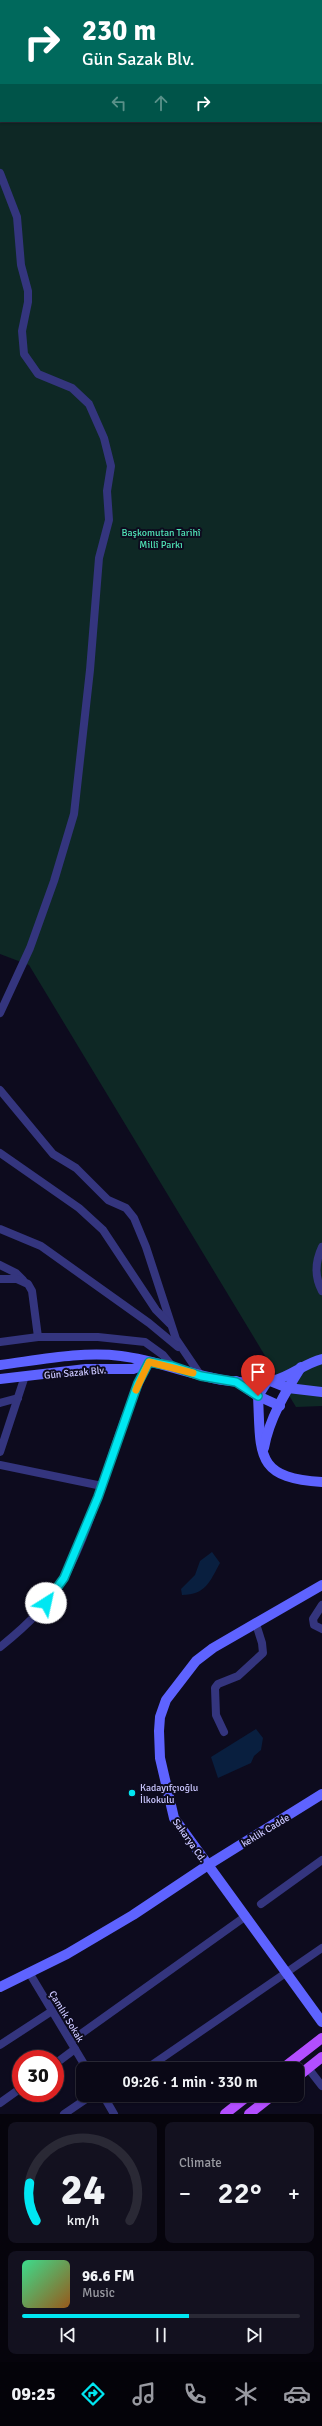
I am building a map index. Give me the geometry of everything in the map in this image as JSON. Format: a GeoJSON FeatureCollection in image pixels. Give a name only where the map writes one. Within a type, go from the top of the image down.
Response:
{"type":"FeatureCollection","features":[{"type":"Feature","properties":{"kind":"main road","name":"Gün Sazak Blv."},"geometry":{"type":"LineString","coordinates":[[0,1365],[73,1356],[120,1356],[172,1366],[201,1376],[236,1382]]}},
{"type":"Feature","properties":{"kind":"main road"},"geometry":{"type":"LineString","coordinates":[[236,1382],[276,1380],[301,1367],[322,1359]]}},
{"type":"Feature","properties":{"kind":"main road","name":"Gün Sazak Blv."},"geometry":{"type":"LineString","coordinates":[[0,1380],[86,1369],[133,1369],[149,1362]]}},
{"type":"Feature","properties":{"kind":"main road"},"geometry":{"type":"LineString","coordinates":[[263,1452],[266,1436],[288,1388],[301,1367]]}},
{"type":"Feature","properties":{"kind":"main road"},"geometry":{"type":"LineString","coordinates":[[268,1380],[288,1388],[322,1392]]}},
{"type":"Feature","properties":{"kind":"main road"},"geometry":{"type":"LineString","coordinates":[[268,1380],[258,1396],[260,1438],[263,1452],[273,1471],[283,1476],[298,1480],[322,1482]]}},
{"type":"Feature","properties":{"kind":"main road"},"geometry":{"type":"LineString","coordinates":[[236,1382],[258,1396],[280,1406]]}},
{"type":"Feature","properties":{"kind":"main road","name":"Sakarya Cd."},"geometry":{"type":"LineString","coordinates":[[322,1585],[196,1661],[166,1700],[160,1718],[160,1758],[174,1818],[322,2022]]}},
{"type":"Feature","properties":{"kind":"main road","name":"keklik Cadde"},"geometry":{"type":"LineString","coordinates":[[0,1987],[30,1974],[133,1915],[208,1865],[322,1794]]}},
{"type":"Feature","properties":{"kind":"main road"},"geometry":{"type":"LineString","coordinates":[[291,2062],[322,2038]]}},
{"type":"Feature","properties":{"kind":"main road"},"geometry":{"type":"LineString","coordinates":[[304,2071],[322,2057]]}},
{"type":"Feature","properties":{"kind":"main road"},"geometry":{"type":"LineString","coordinates":[[225,2114],[240,2102]]}},
{"type":"Feature","properties":{"kind":"main road"},"geometry":{"type":"LineString","coordinates":[[248,2114],[264,2102]]}},
{"type":"Feature","properties":{"kind":"street"},"geometry":{"type":"LineString","coordinates":[[0,173],[17,216],[21,266],[28,291],[28,302],[22,331],[24,354],[38,374],[72,388],[89,404],[104,438],[111,466],[107,491],[109,520],[99,558],[90,670],[74,814],[54,882],[30,948],[0,1013]]}},
{"type":"Feature","properties":{"kind":"street"},"geometry":{"type":"LineString","coordinates":[[0,1090],[53,1154],[76,1168],[108,1200],[126,1208],[134,1218],[146,1247],[170,1324],[183,1351],[201,1376]]}},
{"type":"Feature","properties":{"kind":"street"},"geometry":{"type":"LineString","coordinates":[[0,1153],[78,1208],[103,1230],[156,1310],[170,1324]]}},
{"type":"Feature","properties":{"kind":"street"},"geometry":{"type":"LineString","coordinates":[[0,1229],[42,1246],[149,1322],[183,1351]]}},
{"type":"Feature","properties":{"kind":"street"},"geometry":{"type":"LineString","coordinates":[[322,1246],[317,1258],[316,1273],[322,1292]]}},
{"type":"Feature","properties":{"kind":"street"},"geometry":{"type":"LineString","coordinates":[[0,1265],[16,1273],[28,1284],[32,1291],[38,1337]]}},
{"type":"Feature","properties":{"kind":"street"},"geometry":{"type":"LineString","coordinates":[[0,1279],[24,1281]]}},
{"type":"Feature","properties":{"kind":"street"},"geometry":{"type":"LineString","coordinates":[[0,1342],[38,1337],[98,1337],[145,1342],[163,1355],[172,1366]]}},
{"type":"Feature","properties":{"kind":"street"},"geometry":{"type":"LineString","coordinates":[[0,1647],[18,1632],[46,1603],[64,1578],[102,1486],[138,1383],[149,1362]]}},
{"type":"Feature","properties":{"kind":"street"},"geometry":{"type":"LineString","coordinates":[[0,1452],[25,1376]]}},
{"type":"Feature","properties":{"kind":"street"},"geometry":{"type":"LineString","coordinates":[[0,1403],[18,1398]]}},
{"type":"Feature","properties":{"kind":"street"},"geometry":{"type":"LineString","coordinates":[[0,1465],[102,1486]]}},
{"type":"Feature","properties":{"kind":"street"},"geometry":{"type":"LineString","coordinates":[[322,1605],[313,1618],[314,1625],[322,1629]]}},
{"type":"Feature","properties":{"kind":"street"},"geometry":{"type":"LineString","coordinates":[[224,1732],[216,1715],[215,1688],[218,1684],[238,1676],[263,1653],[262,1643],[256,1624]]}},
{"type":"Feature","properties":{"kind":"street"},"geometry":{"type":"LineString","coordinates":[[261,1904],[322,1860]]}},
{"type":"Feature","properties":{"kind":"street"},"geometry":{"type":"LineString","coordinates":[[70,2041],[246,1916]]}},
{"type":"Feature","properties":{"kind":"street"},"geometry":{"type":"LineString","coordinates":[[156,2062],[286,1971],[322,1948]]}},
{"type":"Feature","properties":{"kind":"street","name":"Çamlık Sokak"},"geometry":{"type":"LineString","coordinates":[[30,1974],[83,2062]]}},
{"type":"Feature","properties":{"kind":"street"},"geometry":{"type":"LineString","coordinates":[[0,2045],[52,2011]]}},
{"type":"Feature","properties":{"kind":"street"},"geometry":{"type":"LineString","coordinates":[[64,2057],[75,2049]]}},
{"type":"Feature","properties":{"kind":"street"},"geometry":{"type":"LineString","coordinates":[[308,2068],[322,2086]]}},
{"type":"Feature","properties":{"kind":"street"},"geometry":{"type":"LineString","coordinates":[[0,2103],[12,2094]]}},
{"type":"Feature","properties":{"kind":"street"},"geometry":{"type":"LineString","coordinates":[[64,2114],[82,2102]]}},
{"type":"Feature","properties":{"kind":"street"},"geometry":{"type":"LineString","coordinates":[[108,2102],[114,2114]]}},
{"type":"Feature","properties":{"kind":"green space","name":"Başkomutan Tarihî Millî Parkı"},"geometry":{"type":"Polygon","coordinates":[[[0,122],[322,122],[322,1406],[296,1407],[29,965],[0,954],[0,122]]]}},
{"type":"Feature","properties":{"kind":"water"},"geometry":{"type":"Polygon","coordinates":[[[212,1552],[220,1563],[210,1581],[197,1593],[182,1595],[181,1589],[195,1575],[200,1561],[212,1552]]]}},
{"type":"Feature","properties":{"kind":"water"},"geometry":{"type":"Polygon","coordinates":[[[256,1729],[263,1738],[261,1750],[254,1756],[251,1763],[218,1778],[211,1757],[256,1729]]]}},
{"type":"Feature","properties":{"kind":"slow traffic"},"geometry":{"type":"LineString","coordinates":[[136,1390],[149,1362],[172,1366],[193,1373]]}},
{"type":"Feature","properties":{"kind":"place","name":"Kadayıfçıoğlu İlkokulu"},"geometry":{"type":"Point","coordinates":[132,1793]}},
{"type":"Feature","properties":{"kind":"route"},"geometry":{"type":"LineString","coordinates":[[46,1603],[64,1578],[98,1497],[138,1383],[149,1362],[172,1366],[201,1376],[230,1380],[236,1382],[258,1396]]}}]}
